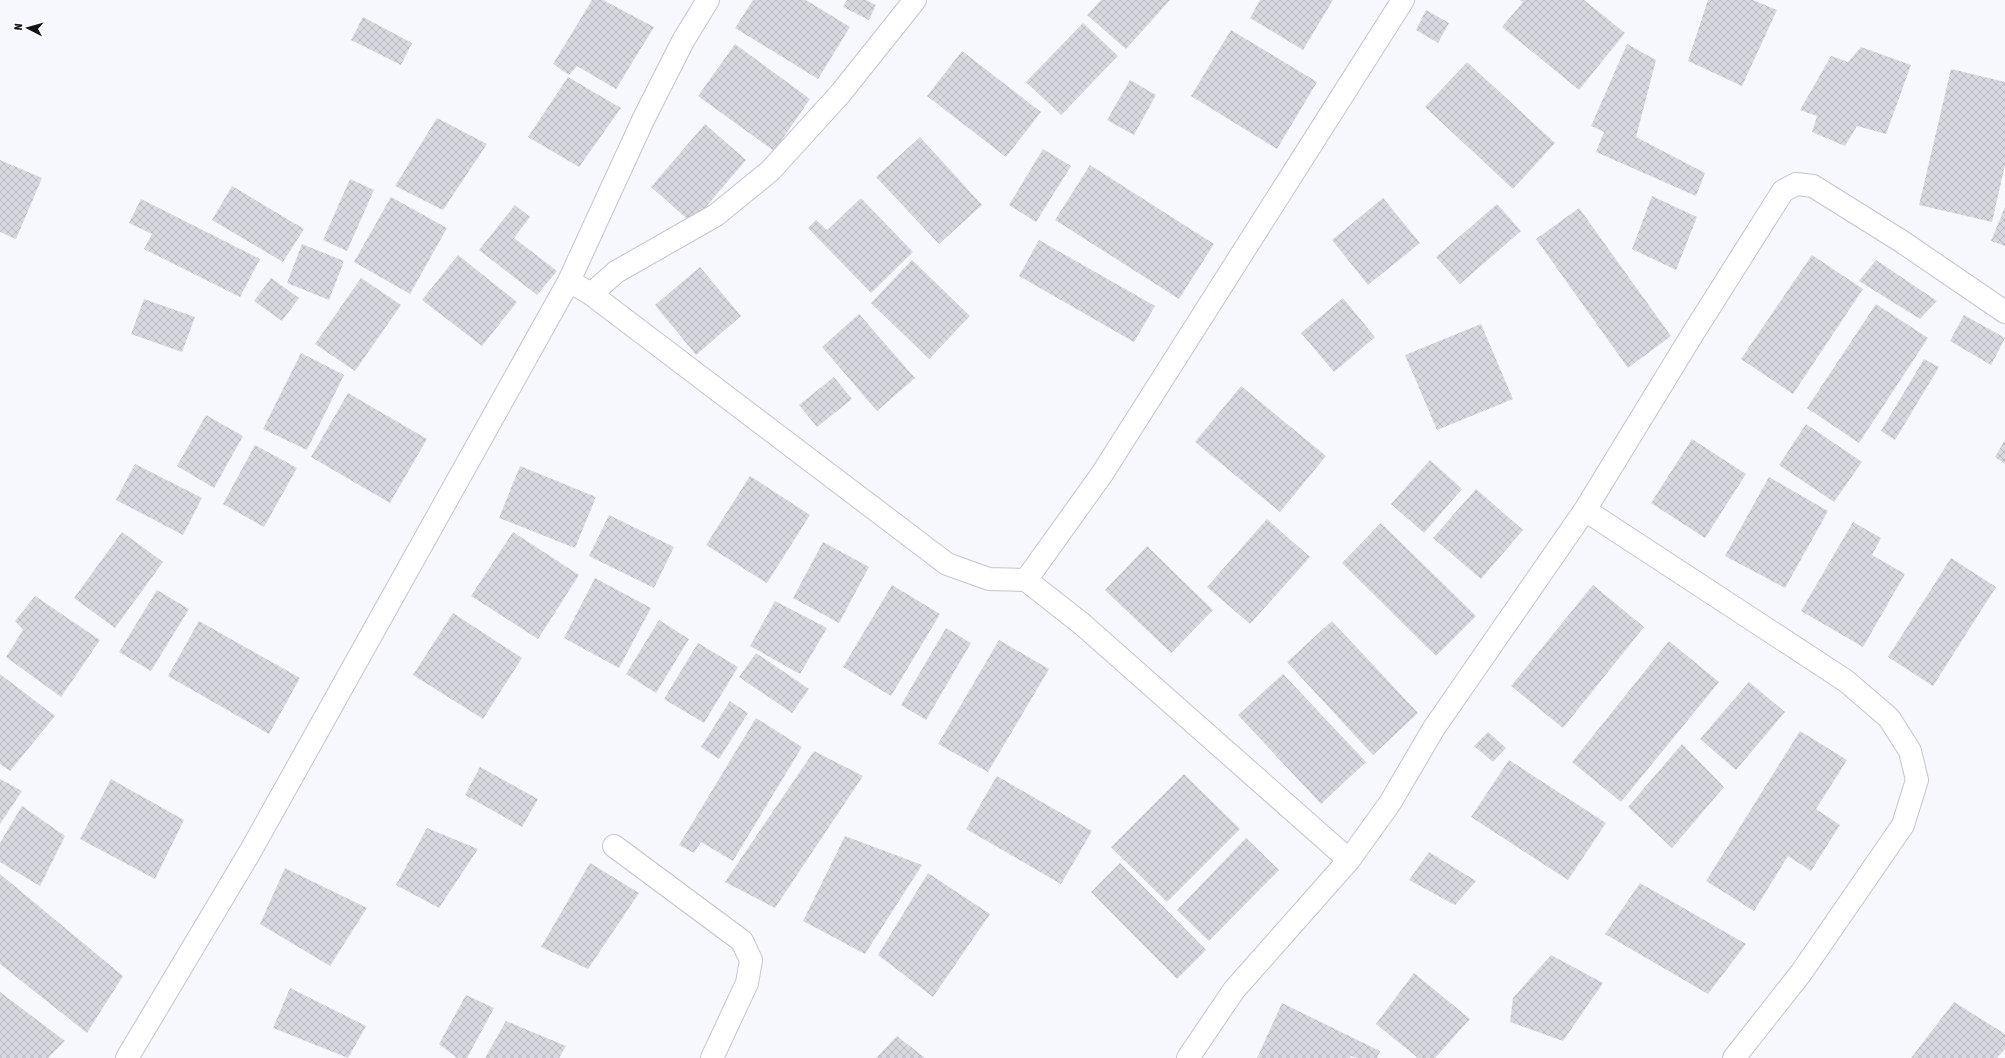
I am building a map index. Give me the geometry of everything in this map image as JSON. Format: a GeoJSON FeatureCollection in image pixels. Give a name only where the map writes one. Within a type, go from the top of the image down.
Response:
{"type":"FeatureCollection","features":[{"type":"Feature","properties":{"kind":"street"},"geometry":{"type":"LineString","coordinates":[[127,1058],[250,852],[569,281],[644,118],[682,40],[708,0]]}},
{"type":"Feature","properties":{"kind":"street"},"geometry":{"type":"LineString","coordinates":[[591,294],[616,272],[716,215],[770,171],[840,94],[915,0]]}},
{"type":"Feature","properties":{"kind":"street"},"geometry":{"type":"LineString","coordinates":[[1026,580],[1102,474],[1403,0]]}},
{"type":"Feature","properties":{"kind":"street"},"geometry":{"type":"LineString","coordinates":[[1188,1058],[1234,990],[1349,860],[1390,803],[1443,716],[1585,510],[1692,335],[1783,191],[1796,184],[1813,186],[1901,242],[2005,312]]}},
{"type":"Feature","properties":{"kind":"street"},"geometry":{"type":"LineString","coordinates":[[569,281],[591,294],[947,564],[989,579],[1026,580],[1082,624],[1349,860]]}},
{"type":"Feature","properties":{"kind":"street"},"geometry":{"type":"LineString","coordinates":[[1585,510],[1846,681],[1889,718],[1910,751],[1917,780],[1903,825],[1801,973],[1734,1058]]}},
{"type":"Feature","properties":{"kind":"street"},"geometry":{"type":"LineString","coordinates":[[614,846],[742,941],[751,960],[748,983],[712,1058]]}},
{"type":"Feature","properties":{"kind":"building"},"geometry":{"type":"Polygon","coordinates":[[[592,0],[603,0],[654,27],[616,89],[577,66],[569,75],[553,64],[592,0]]]}},
{"type":"Feature","properties":{"kind":"building"},"geometry":{"type":"Polygon","coordinates":[[[753,0],[806,0],[850,27],[818,79],[735,28],[753,0]]]}},
{"type":"Feature","properties":{"kind":"building"},"geometry":{"type":"Polygon","coordinates":[[[847,0],[866,0],[876,5],[869,20],[843,7],[847,0]]]}},
{"type":"Feature","properties":{"kind":"building"},"geometry":{"type":"Polygon","coordinates":[[[1101,0],[1170,0],[1126,49],[1087,15],[1101,0]]]}},
{"type":"Feature","properties":{"kind":"building"},"geometry":{"type":"Polygon","coordinates":[[[1260,0],[1333,0],[1303,50],[1250,18],[1260,0]]]}},
{"type":"Feature","properties":{"kind":"building"},"geometry":{"type":"Polygon","coordinates":[[[1520,0],[1584,0],[1625,33],[1579,90],[1502,27],[1523,2],[1520,0]]]}},
{"type":"Feature","properties":{"kind":"building"},"geometry":{"type":"Polygon","coordinates":[[[1708,0],[1753,0],[1777,10],[1742,86],[1688,61],[1708,0]]]}},
{"type":"Feature","properties":{"kind":"building"},"geometry":{"type":"Polygon","coordinates":[[[1426,10],[1449,23],[1438,43],[1416,30],[1426,10]]]}},
{"type":"Feature","properties":{"kind":"building"},"geometry":{"type":"Polygon","coordinates":[[[363,17],[412,43],[401,65],[351,40],[363,17]]]}},
{"type":"Feature","properties":{"kind":"building"},"geometry":{"type":"Polygon","coordinates":[[[1083,23],[1118,56],[1061,115],[1026,82],[1083,23]]]}},
{"type":"Feature","properties":{"kind":"building"},"geometry":{"type":"Polygon","coordinates":[[[1231,30],[1317,82],[1277,149],[1191,96],[1231,30]]]}},
{"type":"Feature","properties":{"kind":"building"},"geometry":{"type":"Polygon","coordinates":[[[735,44],[810,99],[774,151],[698,96],[735,44]]]}},
{"type":"Feature","properties":{"kind":"building"},"geometry":{"type":"Polygon","coordinates":[[[1627,44],[1656,60],[1636,137],[1705,173],[1696,196],[1596,152],[1604,132],[1591,126],[1627,44]]]}},
{"type":"Feature","properties":{"kind":"building"},"geometry":{"type":"Polygon","coordinates":[[[1861,47],[1911,65],[1886,134],[1857,126],[1845,146],[1812,132],[1817,116],[1800,110],[1831,56],[1848,62],[1861,47]]]}},
{"type":"Feature","properties":{"kind":"building"},"geometry":{"type":"Polygon","coordinates":[[[962,51],[1041,112],[1006,157],[927,96],[962,51]]]}},
{"type":"Feature","properties":{"kind":"building"},"geometry":{"type":"Polygon","coordinates":[[[1467,62],[1555,143],[1513,189],[1425,107],[1467,62]]]}},
{"type":"Feature","properties":{"kind":"building"},"geometry":{"type":"Polygon","coordinates":[[[1951,69],[2005,82],[2005,165],[1992,222],[1919,205],[1951,69]]]}},
{"type":"Feature","properties":{"kind":"building"},"geometry":{"type":"Polygon","coordinates":[[[568,77],[621,108],[579,167],[528,137],[568,77]]]}},
{"type":"Feature","properties":{"kind":"building"},"geometry":{"type":"Polygon","coordinates":[[[1130,80],[1156,95],[1134,135],[1107,120],[1130,80]]]}},
{"type":"Feature","properties":{"kind":"building"},"geometry":{"type":"Polygon","coordinates":[[[437,118],[487,144],[443,210],[395,186],[437,118]]]}},
{"type":"Feature","properties":{"kind":"building"},"geometry":{"type":"Polygon","coordinates":[[[705,124],[746,160],[692,223],[651,187],[705,124]]]}},
{"type":"Feature","properties":{"kind":"building"},"geometry":{"type":"Polygon","coordinates":[[[920,137],[982,205],[939,244],[876,177],[920,137]]]}},
{"type":"Feature","properties":{"kind":"building"},"geometry":{"type":"Polygon","coordinates":[[[1043,149],[1071,166],[1036,222],[1009,205],[1043,149]]]}},
{"type":"Feature","properties":{"kind":"building"},"geometry":{"type":"Polygon","coordinates":[[[0,160],[42,178],[16,239],[0,232],[0,160]]]}},
{"type":"Feature","properties":{"kind":"building"},"geometry":{"type":"Polygon","coordinates":[[[1090,165],[1214,244],[1179,299],[1055,220],[1090,165]]]}},
{"type":"Feature","properties":{"kind":"building"},"geometry":{"type":"Polygon","coordinates":[[[350,179],[374,190],[347,251],[323,240],[350,179]]]}},
{"type":"Feature","properties":{"kind":"building"},"geometry":{"type":"Polygon","coordinates":[[[232,186],[304,229],[283,262],[212,220],[232,186]]]}},
{"type":"Feature","properties":{"kind":"building"},"geometry":{"type":"Polygon","coordinates":[[[1652,196],[1697,217],[1676,270],[1632,249],[1652,196]]]}},
{"type":"Feature","properties":{"kind":"building"},"geometry":{"type":"Polygon","coordinates":[[[391,197],[447,228],[410,294],[354,262],[391,197]]]}},
{"type":"Feature","properties":{"kind":"building"},"geometry":{"type":"Polygon","coordinates":[[[861,198],[913,252],[871,293],[808,228],[816,220],[827,230],[861,198]]]}},
{"type":"Feature","properties":{"kind":"building"},"geometry":{"type":"Polygon","coordinates":[[[1383,198],[1420,243],[1368,285],[1332,240],[1383,198]]]}},
{"type":"Feature","properties":{"kind":"building"},"geometry":{"type":"Polygon","coordinates":[[[141,199],[260,259],[240,297],[144,249],[152,234],[129,223],[141,199]]]}},
{"type":"Feature","properties":{"kind":"building"},"geometry":{"type":"Polygon","coordinates":[[[1497,204],[1521,231],[1460,284],[1436,257],[1497,204]]]}},
{"type":"Feature","properties":{"kind":"building"},"geometry":{"type":"Polygon","coordinates":[[[515,205],[530,217],[514,238],[557,271],[537,295],[479,250],[515,205]]]}},
{"type":"Feature","properties":{"kind":"building"},"geometry":{"type":"Polygon","coordinates":[[[2005,207],[2005,246],[1991,241],[2005,207]]]}},
{"type":"Feature","properties":{"kind":"building"},"geometry":{"type":"Polygon","coordinates":[[[1579,208],[1671,336],[1628,368],[1536,239],[1579,208]]]}},
{"type":"Feature","properties":{"kind":"building"},"geometry":{"type":"Polygon","coordinates":[[[1039,240],[1155,306],[1134,342],[1019,276],[1039,240]]]}},
{"type":"Feature","properties":{"kind":"building"},"geometry":{"type":"Polygon","coordinates":[[[302,244],[344,261],[329,300],[287,283],[302,244]]]}},
{"type":"Feature","properties":{"kind":"building"},"geometry":{"type":"Polygon","coordinates":[[[458,255],[517,302],[482,346],[422,300],[458,255]]]}},
{"type":"Feature","properties":{"kind":"building"},"geometry":{"type":"Polygon","coordinates":[[[1812,255],[1863,289],[1793,394],[1741,359],[1812,255]]]}},
{"type":"Feature","properties":{"kind":"building"},"geometry":{"type":"Polygon","coordinates":[[[912,260],[970,316],[929,359],[871,303],[912,260]]]}},
{"type":"Feature","properties":{"kind":"building"},"geometry":{"type":"Polygon","coordinates":[[[1876,260],[1937,301],[1920,319],[1859,281],[1876,260]]]}},
{"type":"Feature","properties":{"kind":"building"},"geometry":{"type":"Polygon","coordinates":[[[700,267],[741,316],[696,355],[655,305],[700,267]]]}},
{"type":"Feature","properties":{"kind":"building"},"geometry":{"type":"Polygon","coordinates":[[[271,278],[299,298],[282,321],[254,301],[271,278]]]}},
{"type":"Feature","properties":{"kind":"building"},"geometry":{"type":"Polygon","coordinates":[[[361,278],[401,305],[355,371],[315,344],[361,278]]]}},
{"type":"Feature","properties":{"kind":"building"},"geometry":{"type":"Polygon","coordinates":[[[1343,298],[1375,337],[1334,372],[1301,333],[1343,298]]]}},
{"type":"Feature","properties":{"kind":"building"},"geometry":{"type":"Polygon","coordinates":[[[144,299],[195,317],[182,352],[131,334],[144,299]]]}},
{"type":"Feature","properties":{"kind":"building"},"geometry":{"type":"Polygon","coordinates":[[[1876,304],[1928,338],[1859,443],[1807,408],[1876,304]]]}},
{"type":"Feature","properties":{"kind":"building"},"geometry":{"type":"Polygon","coordinates":[[[859,314],[915,378],[877,411],[822,347],[859,314]]]}},
{"type":"Feature","properties":{"kind":"building"},"geometry":{"type":"Polygon","coordinates":[[[1964,315],[2005,338],[1991,365],[1950,341],[1964,315]]]}},
{"type":"Feature","properties":{"kind":"building"},"geometry":{"type":"Polygon","coordinates":[[[1481,324],[1513,399],[1437,430],[1405,355],[1481,324]]]}},
{"type":"Feature","properties":{"kind":"building"},"geometry":{"type":"Polygon","coordinates":[[[301,353],[344,375],[307,450],[263,429],[301,353]]]}},
{"type":"Feature","properties":{"kind":"building"},"geometry":{"type":"Polygon","coordinates":[[[1924,359],[1939,367],[1895,440],[1881,431],[1924,359]]]}},
{"type":"Feature","properties":{"kind":"building"},"geometry":{"type":"Polygon","coordinates":[[[834,377],[852,399],[817,427],[799,405],[834,377]]]}},
{"type":"Feature","properties":{"kind":"building"},"geometry":{"type":"Polygon","coordinates":[[[1241,386],[1326,456],[1280,512],[1195,442],[1241,386]]]}},
{"type":"Feature","properties":{"kind":"building"},"geometry":{"type":"Polygon","coordinates":[[[348,393],[427,439],[390,503],[311,457],[348,393]]]}},
{"type":"Feature","properties":{"kind":"building"},"geometry":{"type":"Polygon","coordinates":[[[206,415],[243,436],[214,488],[177,466],[206,415]]]}},
{"type":"Feature","properties":{"kind":"building"},"geometry":{"type":"Polygon","coordinates":[[[1806,424],[1862,462],[1834,502],[1779,465],[1806,424]]]}},
{"type":"Feature","properties":{"kind":"building"},"geometry":{"type":"Polygon","coordinates":[[[1692,439],[1746,474],[1705,538],[1651,503],[1692,439]]]}},
{"type":"Feature","properties":{"kind":"building"},"geometry":{"type":"Polygon","coordinates":[[[2005,440],[2005,464],[1995,457],[2005,440]]]}},
{"type":"Feature","properties":{"kind":"building"},"geometry":{"type":"Polygon","coordinates":[[[255,445],[297,468],[264,527],[223,504],[255,445]]]}},
{"type":"Feature","properties":{"kind":"building"},"geometry":{"type":"Polygon","coordinates":[[[1430,460],[1462,489],[1424,533],[1391,504],[1430,460]]]}},
{"type":"Feature","properties":{"kind":"building"},"geometry":{"type":"Polygon","coordinates":[[[135,464],[202,498],[183,535],[116,500],[135,464]]]}},
{"type":"Feature","properties":{"kind":"building"},"geometry":{"type":"Polygon","coordinates":[[[520,466],[596,497],[575,548],[499,518],[520,466]]]}},
{"type":"Feature","properties":{"kind":"building"},"geometry":{"type":"Polygon","coordinates":[[[750,476],[810,515],[767,583],[706,545],[750,476]]]}},
{"type":"Feature","properties":{"kind":"building"},"geometry":{"type":"Polygon","coordinates":[[[1769,477],[1828,511],[1785,588],[1725,556],[1769,477]]]}},
{"type":"Feature","properties":{"kind":"building"},"geometry":{"type":"Polygon","coordinates":[[[1476,489],[1523,530],[1481,579],[1433,538],[1476,489]]]}},
{"type":"Feature","properties":{"kind":"building"},"geometry":{"type":"Polygon","coordinates":[[[609,515],[674,547],[654,588],[589,556],[609,515]]]}},
{"type":"Feature","properties":{"kind":"building"},"geometry":{"type":"Polygon","coordinates":[[[1267,519],[1310,557],[1250,624],[1207,587],[1267,519]]]}},
{"type":"Feature","properties":{"kind":"building"},"geometry":{"type":"Polygon","coordinates":[[[1853,522],[1881,538],[1872,555],[1905,574],[1863,647],[1801,611],[1853,522]]]}},
{"type":"Feature","properties":{"kind":"building"},"geometry":{"type":"Polygon","coordinates":[[[1381,523],[1476,616],[1436,656],[1342,563],[1381,523]]]}},
{"type":"Feature","properties":{"kind":"building"},"geometry":{"type":"Polygon","coordinates":[[[122,532],[163,562],[115,628],[74,598],[122,532]]]}},
{"type":"Feature","properties":{"kind":"building"},"geometry":{"type":"Polygon","coordinates":[[[513,532],[579,575],[538,639],[471,596],[513,532]]]}},
{"type":"Feature","properties":{"kind":"building"},"geometry":{"type":"Polygon","coordinates":[[[823,542],[869,567],[839,623],[793,598],[823,542]]]}},
{"type":"Feature","properties":{"kind":"building"},"geometry":{"type":"Polygon","coordinates":[[[1147,546],[1213,610],[1171,653],[1105,590],[1147,546]]]}},
{"type":"Feature","properties":{"kind":"building"},"geometry":{"type":"Polygon","coordinates":[[[1951,558],[1996,587],[1933,686],[1888,657],[1951,558]]]}},
{"type":"Feature","properties":{"kind":"building"},"geometry":{"type":"Polygon","coordinates":[[[595,578],[651,608],[619,668],[564,638],[595,578]]]}},
{"type":"Feature","properties":{"kind":"building"},"geometry":{"type":"Polygon","coordinates":[[[892,585],[940,614],[891,696],[843,667],[892,585]]]}},
{"type":"Feature","properties":{"kind":"building"},"geometry":{"type":"Polygon","coordinates":[[[1593,585],[1644,627],[1563,728],[1511,686],[1593,585]]]}},
{"type":"Feature","properties":{"kind":"building"},"geometry":{"type":"Polygon","coordinates":[[[157,590],[189,609],[151,671],[119,652],[157,590]]]}},
{"type":"Feature","properties":{"kind":"building"},"geometry":{"type":"Polygon","coordinates":[[[35,596],[100,640],[61,697],[6,657],[23,630],[15,621],[35,596]]]}},
{"type":"Feature","properties":{"kind":"building"},"geometry":{"type":"Polygon","coordinates":[[[775,601],[827,628],[800,674],[750,646],[775,601]]]}},
{"type":"Feature","properties":{"kind":"building"},"geometry":{"type":"Polygon","coordinates":[[[453,613],[522,658],[483,719],[413,675],[453,613]]]}},
{"type":"Feature","properties":{"kind":"building"},"geometry":{"type":"Polygon","coordinates":[[[659,620],[689,639],[656,693],[626,674],[659,620]]]}},
{"type":"Feature","properties":{"kind":"building"},"geometry":{"type":"Polygon","coordinates":[[[199,621],[300,678],[269,734],[168,676],[199,621]]]}},
{"type":"Feature","properties":{"kind":"building"},"geometry":{"type":"Polygon","coordinates":[[[1332,621],[1418,713],[1373,755],[1287,662],[1332,621]]]}},
{"type":"Feature","properties":{"kind":"building"},"geometry":{"type":"Polygon","coordinates":[[[946,628],[971,643],[926,720],[901,705],[946,628]]]}},
{"type":"Feature","properties":{"kind":"building"},"geometry":{"type":"Polygon","coordinates":[[[999,640],[1049,669],[988,772],[938,744],[999,640]]]}},
{"type":"Feature","properties":{"kind":"building"},"geometry":{"type":"Polygon","coordinates":[[[1669,641],[1719,682],[1621,802],[1572,762],[1669,641]]]}},
{"type":"Feature","properties":{"kind":"building"},"geometry":{"type":"Polygon","coordinates":[[[698,643],[738,667],[704,723],[664,699],[698,643]]]}},
{"type":"Feature","properties":{"kind":"building"},"geometry":{"type":"Polygon","coordinates":[[[756,653],[809,689],[792,713],[739,677],[756,653]]]}},
{"type":"Feature","properties":{"kind":"building"},"geometry":{"type":"Polygon","coordinates":[[[0,674],[55,716],[10,771],[0,764],[0,674]]]}},
{"type":"Feature","properties":{"kind":"building"},"geometry":{"type":"Polygon","coordinates":[[[1283,674],[1366,762],[1321,804],[1238,715],[1283,674]]]}},
{"type":"Feature","properties":{"kind":"building"},"geometry":{"type":"Polygon","coordinates":[[[1749,682],[1785,712],[1736,770],[1700,739],[1749,682]]]}},
{"type":"Feature","properties":{"kind":"building"},"geometry":{"type":"Polygon","coordinates":[[[730,701],[748,713],[719,759],[701,747],[730,701]]]}},
{"type":"Feature","properties":{"kind":"building"},"geometry":{"type":"Polygon","coordinates":[[[756,718],[802,747],[733,861],[701,842],[694,853],[679,845],[756,718]]]}},
{"type":"Feature","properties":{"kind":"building"},"geometry":{"type":"Polygon","coordinates":[[[1800,731],[1847,760],[1816,809],[1840,825],[1811,871],[1788,856],[1754,911],[1706,881],[1800,731]]]}},
{"type":"Feature","properties":{"kind":"building"},"geometry":{"type":"Polygon","coordinates":[[[1488,732],[1506,748],[1493,762],[1474,746],[1488,732]]]}},
{"type":"Feature","properties":{"kind":"building"},"geometry":{"type":"Polygon","coordinates":[[[1682,744],[1724,787],[1672,848],[1628,807],[1682,744]]]}},
{"type":"Feature","properties":{"kind":"building"},"geometry":{"type":"Polygon","coordinates":[[[814,751],[863,776],[775,908],[725,882],[814,751]]]}},
{"type":"Feature","properties":{"kind":"building"},"geometry":{"type":"Polygon","coordinates":[[[1509,760],[1606,823],[1568,880],[1471,817],[1509,760]]]}},
{"type":"Feature","properties":{"kind":"building"},"geometry":{"type":"Polygon","coordinates":[[[480,767],[538,799],[522,827],[465,795],[480,767]]]}},
{"type":"Feature","properties":{"kind":"building"},"geometry":{"type":"Polygon","coordinates":[[[1184,774],[1240,829],[1167,902],[1111,847],[1184,774]]]}},
{"type":"Feature","properties":{"kind":"building"},"geometry":{"type":"Polygon","coordinates":[[[997,776],[1092,831],[1061,884],[966,829],[997,776]]]}},
{"type":"Feature","properties":{"kind":"building"},"geometry":{"type":"Polygon","coordinates":[[[0,779],[22,791],[0,824],[0,779]]]}},
{"type":"Feature","properties":{"kind":"building"},"geometry":{"type":"Polygon","coordinates":[[[111,779],[184,820],[155,879],[80,839],[111,779]]]}},
{"type":"Feature","properties":{"kind":"building"},"geometry":{"type":"Polygon","coordinates":[[[22,806],[65,836],[40,886],[0,862],[0,843],[22,806]]]}},
{"type":"Feature","properties":{"kind":"building"},"geometry":{"type":"Polygon","coordinates":[[[427,828],[478,849],[439,908],[396,885],[427,828]]]}},
{"type":"Feature","properties":{"kind":"building"},"geometry":{"type":"Polygon","coordinates":[[[845,836],[922,865],[865,954],[803,921],[845,836]]]}},
{"type":"Feature","properties":{"kind":"building"},"geometry":{"type":"Polygon","coordinates":[[[1246,838],[1279,870],[1209,941],[1177,910],[1246,838]]]}},
{"type":"Feature","properties":{"kind":"building"},"geometry":{"type":"Polygon","coordinates":[[[1429,852],[1476,881],[1455,905],[1409,880],[1429,852]]]}},
{"type":"Feature","properties":{"kind":"building"},"geometry":{"type":"Polygon","coordinates":[[[590,863],[639,893],[588,969],[541,947],[590,863]]]}},
{"type":"Feature","properties":{"kind":"building"},"geometry":{"type":"Polygon","coordinates":[[[1120,863],[1206,950],[1177,979],[1091,892],[1120,863]]]}},
{"type":"Feature","properties":{"kind":"building"},"geometry":{"type":"Polygon","coordinates":[[[285,868],[367,908],[330,966],[260,924],[285,868]]]}},
{"type":"Feature","properties":{"kind":"building"},"geometry":{"type":"Polygon","coordinates":[[[928,873],[990,914],[933,997],[878,955],[928,873]]]}},
{"type":"Feature","properties":{"kind":"building"},"geometry":{"type":"Polygon","coordinates":[[[0,874],[123,976],[87,1033],[0,964],[0,874]]]}},
{"type":"Feature","properties":{"kind":"building"},"geometry":{"type":"Polygon","coordinates":[[[1640,883],[1746,944],[1708,994],[1605,934],[1640,883]]]}},
{"type":"Feature","properties":{"kind":"building"},"geometry":{"type":"Polygon","coordinates":[[[1551,955],[1603,983],[1563,1041],[1510,1022],[1513,998],[1551,955]]]}},
{"type":"Feature","properties":{"kind":"building"},"geometry":{"type":"Polygon","coordinates":[[[1414,973],[1470,1019],[1435,1058],[1418,1058],[1376,1024],[1414,973]]]}},
{"type":"Feature","properties":{"kind":"building"},"geometry":{"type":"Polygon","coordinates":[[[290,988],[366,1026],[348,1058],[273,1028],[290,988]]]}},
{"type":"Feature","properties":{"kind":"building"},"geometry":{"type":"Polygon","coordinates":[[[0,992],[65,1041],[48,1058],[0,1058],[0,992]]]}},
{"type":"Feature","properties":{"kind":"building"},"geometry":{"type":"Polygon","coordinates":[[[466,995],[494,1008],[467,1058],[457,1058],[439,1044],[466,995]]]}},
{"type":"Feature","properties":{"kind":"building"},"geometry":{"type":"Polygon","coordinates":[[[1954,1002],[2005,1034],[2005,1049],[1997,1058],[1911,1058],[1954,1002]]]}},
{"type":"Feature","properties":{"kind":"building"},"geometry":{"type":"Polygon","coordinates":[[[1282,1003],[1380,1051],[1377,1058],[1357,1058],[1351,1056],[1350,1058],[1257,1058],[1282,1003]]]}},
{"type":"Feature","properties":{"kind":"building"},"geometry":{"type":"Polygon","coordinates":[[[506,1021],[566,1046],[559,1058],[485,1058],[506,1021]]]}},
{"type":"Feature","properties":{"kind":"building"},"geometry":{"type":"Polygon","coordinates":[[[897,1036],[925,1058],[876,1058],[897,1036]]]}}]}
